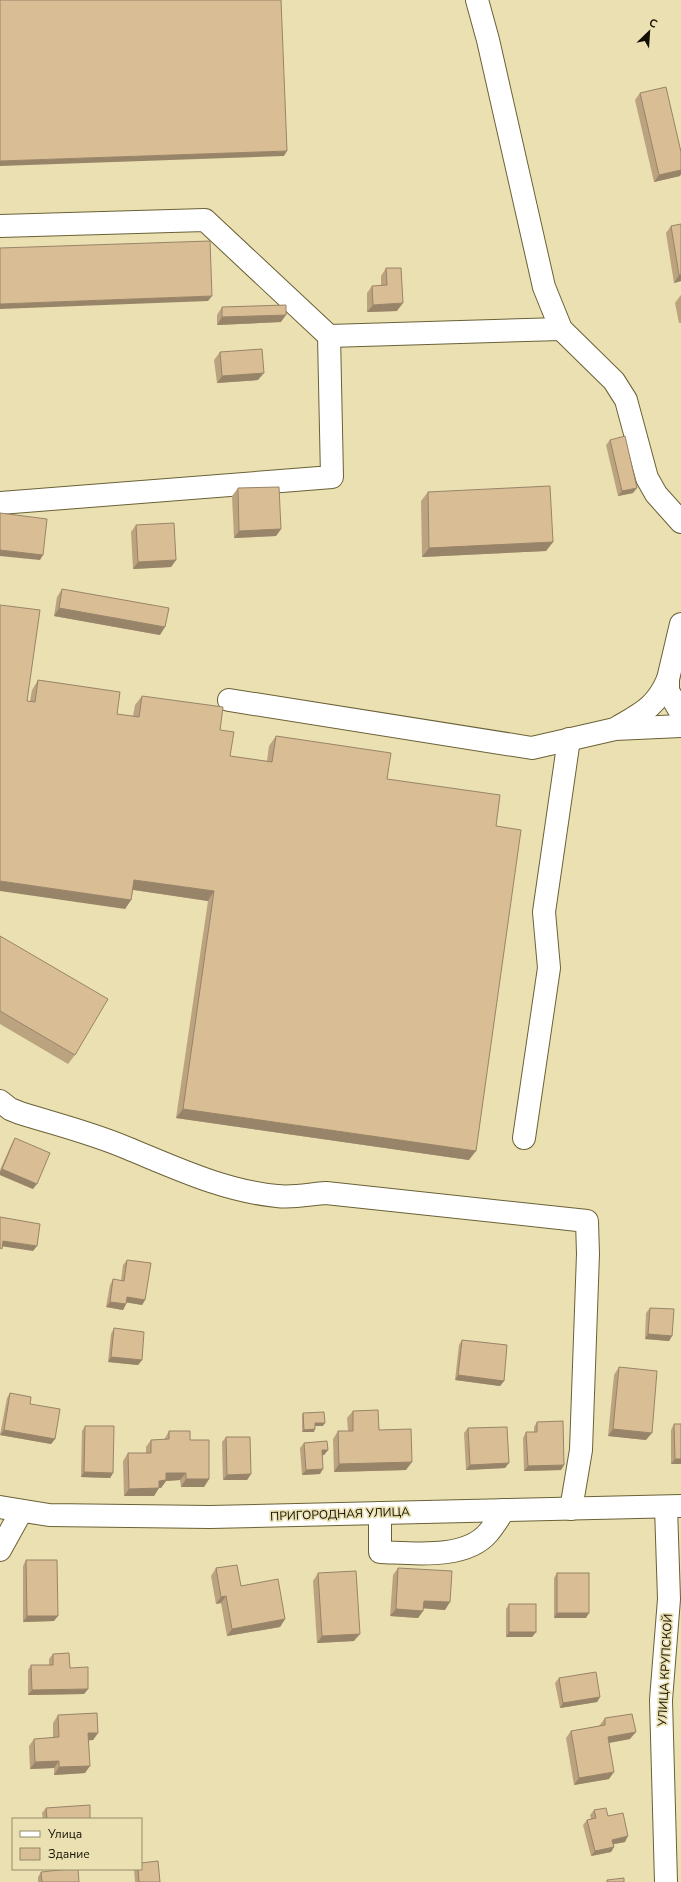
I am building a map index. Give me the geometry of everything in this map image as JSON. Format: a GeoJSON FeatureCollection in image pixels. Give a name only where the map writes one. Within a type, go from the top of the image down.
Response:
{"type":"FeatureCollection","features":[{"type":"Feature","properties":{"kind":"street"},"geometry":{"type":"LineString","coordinates":[[477,0],[488,40],[544,287],[561,329],[614,382],[626,400],[647,478],[656,494],[681,522]]}},
{"type":"Feature","properties":{"kind":"street"},"geometry":{"type":"LineString","coordinates":[[0,226],[205,220],[329,336],[561,329]]}},
{"type":"Feature","properties":{"kind":"street"},"geometry":{"type":"LineString","coordinates":[[0,503],[332,477],[329,336]]}},
{"type":"Feature","properties":{"kind":"street"},"geometry":{"type":"LineString","coordinates":[[680,715],[668,692],[668,679],[681,624]]}},
{"type":"Feature","properties":{"kind":"street"},"geometry":{"type":"LineString","coordinates":[[647,710],[656,701],[668,679]]}},
{"type":"Feature","properties":{"kind":"street"},"geometry":{"type":"LineString","coordinates":[[229,700],[532,748],[680,715]]}},
{"type":"Feature","properties":{"kind":"street"},"geometry":{"type":"LineString","coordinates":[[615,729],[647,710],[659,705],[680,715]]}},
{"type":"Feature","properties":{"kind":"street"},"geometry":{"type":"LineString","coordinates":[[524,1138],[549,968],[544,912],[570,739]]}},
{"type":"Feature","properties":{"kind":"street"},"geometry":{"type":"LineString","coordinates":[[0,1101],[10,1109],[20,1113],[106,1140],[214,1183],[250,1192],[287,1197],[326,1193],[587,1220],[588,1254],[581,1450],[571,1509]]}},
{"type":"Feature","properties":{"kind":"street","name":"ПРИГОРОДНАЯ УЛИЦА"},"geometry":{"type":"LineString","coordinates":[[0,1507],[21,1512],[71,1516],[151,1517],[674,1506]]}},
{"type":"Feature","properties":{"kind":"street","name":"УЛИЦА КРУПСКОЙ"},"geometry":{"type":"LineString","coordinates":[[666,1882],[662,1700],[674,1506]]}},
{"type":"Feature","properties":{"kind":"street"},"geometry":{"type":"LineString","coordinates":[[380,1513],[380,1552],[436,1554],[474,1544],[488,1533],[504,1510]]}},
{"type":"Feature","properties":{"kind":"street"},"geometry":{"type":"LineString","coordinates":[[0,1550],[21,1512]]}},
{"type":"Feature","properties":{"kind":"building"},"geometry":{"type":"Polygon","coordinates":[[[0,0],[281,0],[287,151],[0,161],[0,0]]]}},
{"type":"Feature","properties":{"kind":"building"},"geometry":{"type":"Polygon","coordinates":[[[666,87],[681,152],[681,170],[659,175],[640,93],[666,87]]]}},
{"type":"Feature","properties":{"kind":"building"},"geometry":{"type":"Polygon","coordinates":[[[681,224],[681,275],[679,275],[671,226],[681,224]]]}},
{"type":"Feature","properties":{"kind":"building"},"geometry":{"type":"Polygon","coordinates":[[[210,241],[212,296],[0,304],[0,248],[210,241]]]}},
{"type":"Feature","properties":{"kind":"building"},"geometry":{"type":"Polygon","coordinates":[[[386,268],[401,268],[403,303],[373,305],[372,286],[387,285],[386,268]]]}},
{"type":"Feature","properties":{"kind":"building"},"geometry":{"type":"Polygon","coordinates":[[[286,305],[286,315],[222,317],[222,307],[286,305]]]}},
{"type":"Feature","properties":{"kind":"building"},"geometry":{"type":"Polygon","coordinates":[[[262,349],[264,373],[222,376],[220,352],[262,349]]]}},
{"type":"Feature","properties":{"kind":"building"},"geometry":{"type":"Polygon","coordinates":[[[625,436],[637,488],[622,491],[610,440],[625,436]]]}},
{"type":"Feature","properties":{"kind":"building"},"geometry":{"type":"Polygon","coordinates":[[[550,486],[553,542],[429,548],[428,492],[550,486]]]}},
{"type":"Feature","properties":{"kind":"building"},"geometry":{"type":"Polygon","coordinates":[[[279,487],[281,529],[239,531],[238,488],[279,487]]]}},
{"type":"Feature","properties":{"kind":"building"},"geometry":{"type":"Polygon","coordinates":[[[0,513],[47,519],[43,555],[0,550],[0,513]]]}},
{"type":"Feature","properties":{"kind":"building"},"geometry":{"type":"Polygon","coordinates":[[[174,523],[176,560],[138,562],[136,525],[174,523]]]}},
{"type":"Feature","properties":{"kind":"building"},"geometry":{"type":"Polygon","coordinates":[[[62,589],[169,608],[165,627],[59,608],[62,589]]]}},
{"type":"Feature","properties":{"kind":"building"},"geometry":{"type":"Polygon","coordinates":[[[0,605],[40,610],[27,701],[35,702],[38,680],[120,692],[117,714],[139,717],[142,696],[223,707],[220,730],[234,732],[230,756],[272,762],[276,736],[391,753],[387,779],[500,795],[496,826],[521,830],[476,1151],[183,1109],[214,891],[134,880],[131,900],[0,881],[0,605]]]}},
{"type":"Feature","properties":{"kind":"building"},"geometry":{"type":"Polygon","coordinates":[[[0,936],[108,999],[75,1055],[0,1011],[0,936]]]}},
{"type":"Feature","properties":{"kind":"building"},"geometry":{"type":"Polygon","coordinates":[[[15,1138],[50,1153],[37,1184],[2,1169],[15,1138]]]}},
{"type":"Feature","properties":{"kind":"building"},"geometry":{"type":"Polygon","coordinates":[[[0,1217],[40,1224],[37,1246],[3,1241],[2,1249],[0,1248],[0,1217]]]}},
{"type":"Feature","properties":{"kind":"building"},"geometry":{"type":"Polygon","coordinates":[[[127,1260],[151,1263],[145,1300],[127,1297],[126,1304],[110,1302],[113,1279],[124,1281],[127,1260]]]}},
{"type":"Feature","properties":{"kind":"building"},"geometry":{"type":"Polygon","coordinates":[[[650,1308],[674,1309],[672,1336],[648,1334],[650,1308]]]}},
{"type":"Feature","properties":{"kind":"building"},"geometry":{"type":"Polygon","coordinates":[[[114,1328],[144,1332],[142,1360],[111,1357],[114,1328]]]}},
{"type":"Feature","properties":{"kind":"building"},"geometry":{"type":"Polygon","coordinates":[[[462,1340],[507,1345],[504,1381],[458,1375],[462,1340]]]}},
{"type":"Feature","properties":{"kind":"building"},"geometry":{"type":"Polygon","coordinates":[[[619,1367],[657,1371],[652,1433],[613,1429],[619,1367]]]}},
{"type":"Feature","properties":{"kind":"building"},"geometry":{"type":"Polygon","coordinates":[[[10,1393],[31,1397],[30,1404],[60,1409],[55,1439],[4,1430],[10,1393]]]}},
{"type":"Feature","properties":{"kind":"building"},"geometry":{"type":"Polygon","coordinates":[[[378,1410],[379,1430],[411,1429],[412,1462],[339,1464],[338,1431],[353,1431],[353,1411],[378,1410]]]}},
{"type":"Feature","properties":{"kind":"building"},"geometry":{"type":"Polygon","coordinates":[[[324,1412],[325,1423],[315,1423],[315,1429],[304,1430],[303,1413],[324,1412]]]}},
{"type":"Feature","properties":{"kind":"building"},"geometry":{"type":"Polygon","coordinates":[[[563,1421],[564,1465],[528,1466],[526,1432],[537,1432],[537,1422],[563,1421]]]}},
{"type":"Feature","properties":{"kind":"building"},"geometry":{"type":"Polygon","coordinates":[[[674,1424],[681,1424],[681,1459],[675,1459],[674,1424]]]}},
{"type":"Feature","properties":{"kind":"building"},"geometry":{"type":"Polygon","coordinates":[[[85,1426],[114,1426],[113,1473],[84,1472],[85,1426]]]}},
{"type":"Feature","properties":{"kind":"building"},"geometry":{"type":"Polygon","coordinates":[[[507,1427],[509,1463],[470,1465],[468,1428],[507,1427]]]}},
{"type":"Feature","properties":{"kind":"building"},"geometry":{"type":"Polygon","coordinates":[[[169,1431],[190,1431],[190,1440],[209,1440],[209,1479],[186,1479],[186,1473],[166,1473],[166,1480],[159,1481],[159,1488],[129,1489],[128,1453],[151,1453],[151,1440],[169,1439],[169,1431]]]}},
{"type":"Feature","properties":{"kind":"building"},"geometry":{"type":"Polygon","coordinates":[[[226,1437],[250,1437],[251,1474],[227,1475],[226,1437]]]}},
{"type":"Feature","properties":{"kind":"building"},"geometry":{"type":"Polygon","coordinates":[[[327,1441],[328,1450],[322,1450],[323,1469],[306,1470],[304,1443],[327,1441]]]}},
{"type":"Feature","properties":{"kind":"building"},"geometry":{"type":"Polygon","coordinates":[[[26,1560],[57,1560],[58,1616],[27,1616],[26,1560]]]}},
{"type":"Feature","properties":{"kind":"building"},"geometry":{"type":"Polygon","coordinates":[[[237,1565],[241,1586],[278,1579],[285,1619],[232,1629],[226,1596],[221,1597],[216,1568],[237,1565]]]}},
{"type":"Feature","properties":{"kind":"building"},"geometry":{"type":"Polygon","coordinates":[[[398,1568],[452,1571],[450,1602],[424,1601],[423,1611],[396,1609],[398,1568]]]}},
{"type":"Feature","properties":{"kind":"building"},"geometry":{"type":"Polygon","coordinates":[[[356,1571],[360,1634],[322,1636],[318,1573],[356,1571]]]}},
{"type":"Feature","properties":{"kind":"building"},"geometry":{"type":"Polygon","coordinates":[[[557,1573],[589,1573],[589,1613],[557,1613],[557,1573]]]}},
{"type":"Feature","properties":{"kind":"building"},"geometry":{"type":"Polygon","coordinates":[[[509,1604],[536,1604],[536,1632],[509,1632],[509,1604]]]}},
{"type":"Feature","properties":{"kind":"building"},"geometry":{"type":"Polygon","coordinates":[[[69,1653],[70,1668],[88,1667],[88,1689],[32,1690],[31,1665],[53,1665],[53,1654],[69,1653]]]}},
{"type":"Feature","properties":{"kind":"building"},"geometry":{"type":"Polygon","coordinates":[[[596,1672],[600,1697],[563,1703],[559,1678],[596,1672]]]}},
{"type":"Feature","properties":{"kind":"building"},"geometry":{"type":"Polygon","coordinates":[[[97,1713],[98,1733],[88,1733],[90,1766],[59,1767],[59,1761],[35,1762],[34,1739],[59,1737],[58,1715],[97,1713]]]}},
{"type":"Feature","properties":{"kind":"building"},"geometry":{"type":"Polygon","coordinates":[[[632,1714],[636,1732],[608,1737],[614,1772],[579,1778],[571,1731],[605,1725],[605,1718],[632,1714]]]}},
{"type":"Feature","properties":{"kind":"building"},"geometry":{"type":"Polygon","coordinates":[[[90,1805],[90,1818],[47,1818],[46,1808],[90,1805]]]}},
{"type":"Feature","properties":{"kind":"building"},"geometry":{"type":"Polygon","coordinates":[[[606,1808],[608,1816],[623,1813],[628,1836],[612,1840],[614,1847],[595,1851],[587,1820],[596,1818],[594,1810],[606,1808]]]}},
{"type":"Feature","properties":{"kind":"building"},"geometry":{"type":"Polygon","coordinates":[[[158,1861],[160,1882],[139,1882],[138,1870],[142,1870],[142,1863],[158,1861]]]}},
{"type":"Feature","properties":{"kind":"building"},"geometry":{"type":"Polygon","coordinates":[[[78,1870],[79,1882],[42,1882],[41,1872],[78,1870]]]}},
{"type":"Feature","properties":{"kind":"building"},"geometry":{"type":"Polygon","coordinates":[[[624,1878],[624,1882],[607,1882],[607,1880],[624,1878]]]}}]}
